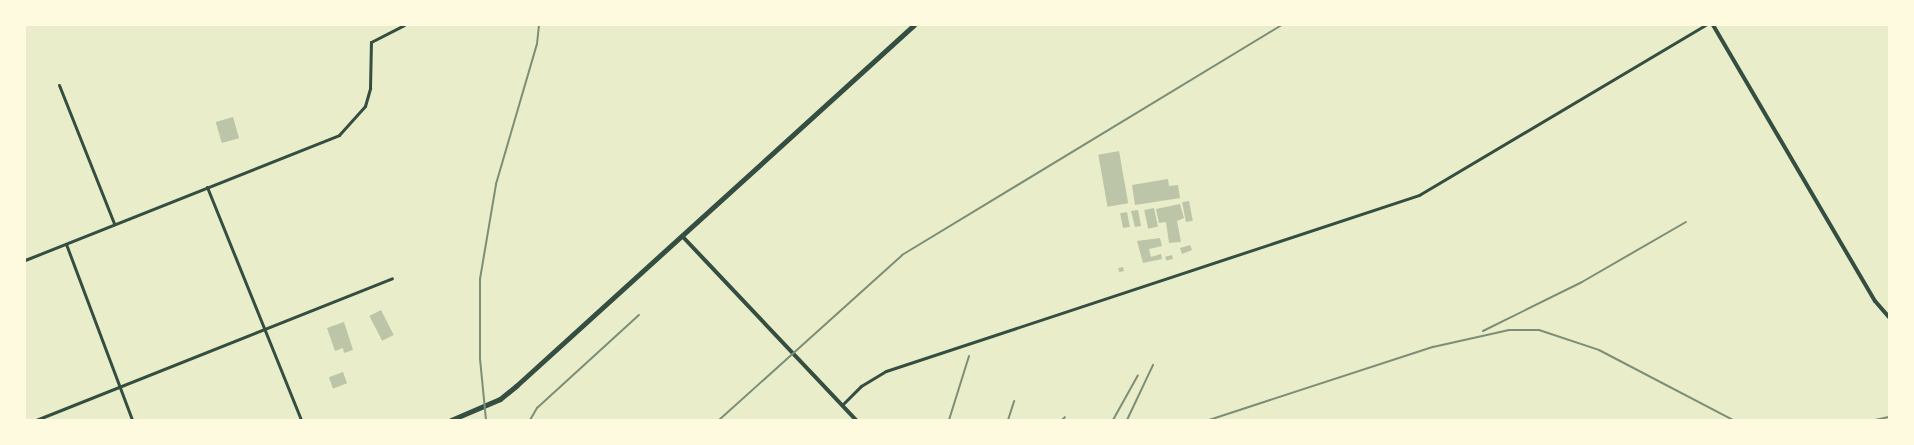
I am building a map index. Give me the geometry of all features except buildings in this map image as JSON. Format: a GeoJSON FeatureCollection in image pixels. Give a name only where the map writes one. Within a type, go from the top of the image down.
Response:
{"type":"FeatureCollection","features":[{"type":"Feature","properties":{"kind":"highway"},"geometry":{"type":"LineString","coordinates":[[451,420],[486,405],[516,386],[683,237],[914,25]]}},
{"type":"Feature","properties":{"kind":"street"},"geometry":{"type":"LineString","coordinates":[[25,260],[339,135],[365,106],[370,88],[371,42],[404,25]]}},
{"type":"Feature","properties":{"kind":"street"},"geometry":{"type":"LineString","coordinates":[[841,406],[861,386],[886,371],[1419,195],[1705,25]]}},
{"type":"Feature","properties":{"kind":"street"},"geometry":{"type":"LineString","coordinates":[[1713,25],[1875,301],[1889,317]]}},
{"type":"Feature","properties":{"kind":"street"},"geometry":{"type":"LineString","coordinates":[[60,85],[114,223]]}},
{"type":"Feature","properties":{"kind":"street"},"geometry":{"type":"LineString","coordinates":[[207,187],[262,330],[301,420]]}},
{"type":"Feature","properties":{"kind":"street"},"geometry":{"type":"LineString","coordinates":[[683,237],[856,420]]}},
{"type":"Feature","properties":{"kind":"street"},"geometry":{"type":"LineString","coordinates":[[66,244],[132,420]]}},
{"type":"Feature","properties":{"kind":"street"},"geometry":{"type":"LineString","coordinates":[[36,420],[392,278]]}},
{"type":"Feature","properties":{"kind":"railway"},"geometry":{"type":"LineString","coordinates":[[486,420],[480,359],[480,279],[496,184],[537,44],[539,25]]}},
{"type":"Feature","properties":{"kind":"railway"},"geometry":{"type":"LineString","coordinates":[[719,420],[902,255],[1282,25]]}},
{"type":"Feature","properties":{"kind":"railway"},"geometry":{"type":"LineString","coordinates":[[1483,331],[1582,282],[1686,222]]}},
{"type":"Feature","properties":{"kind":"railway"},"geometry":{"type":"LineString","coordinates":[[530,420],[537,408],[639,315]]}},
{"type":"Feature","properties":{"kind":"railway"},"geometry":{"type":"LineString","coordinates":[[1209,420],[1433,347],[1509,330],[1539,330],[1599,350],[1733,420]]}},
{"type":"Feature","properties":{"kind":"railway"},"geometry":{"type":"LineString","coordinates":[[949,420],[969,356]]}},
{"type":"Feature","properties":{"kind":"railway"},"geometry":{"type":"LineString","coordinates":[[1127,420],[1153,365]]}},
{"type":"Feature","properties":{"kind":"railway"},"geometry":{"type":"LineString","coordinates":[[1113,420],[1138,375]]}},
{"type":"Feature","properties":{"kind":"railway"},"geometry":{"type":"LineString","coordinates":[[1008,420],[1014,401]]}},
{"type":"Feature","properties":{"kind":"railway"},"geometry":{"type":"LineString","coordinates":[[1062,420],[1065,417]]}},
{"type":"Feature","properties":{"kind":"railway"},"geometry":{"type":"LineString","coordinates":[[1875,420],[1889,417]]}}]}
